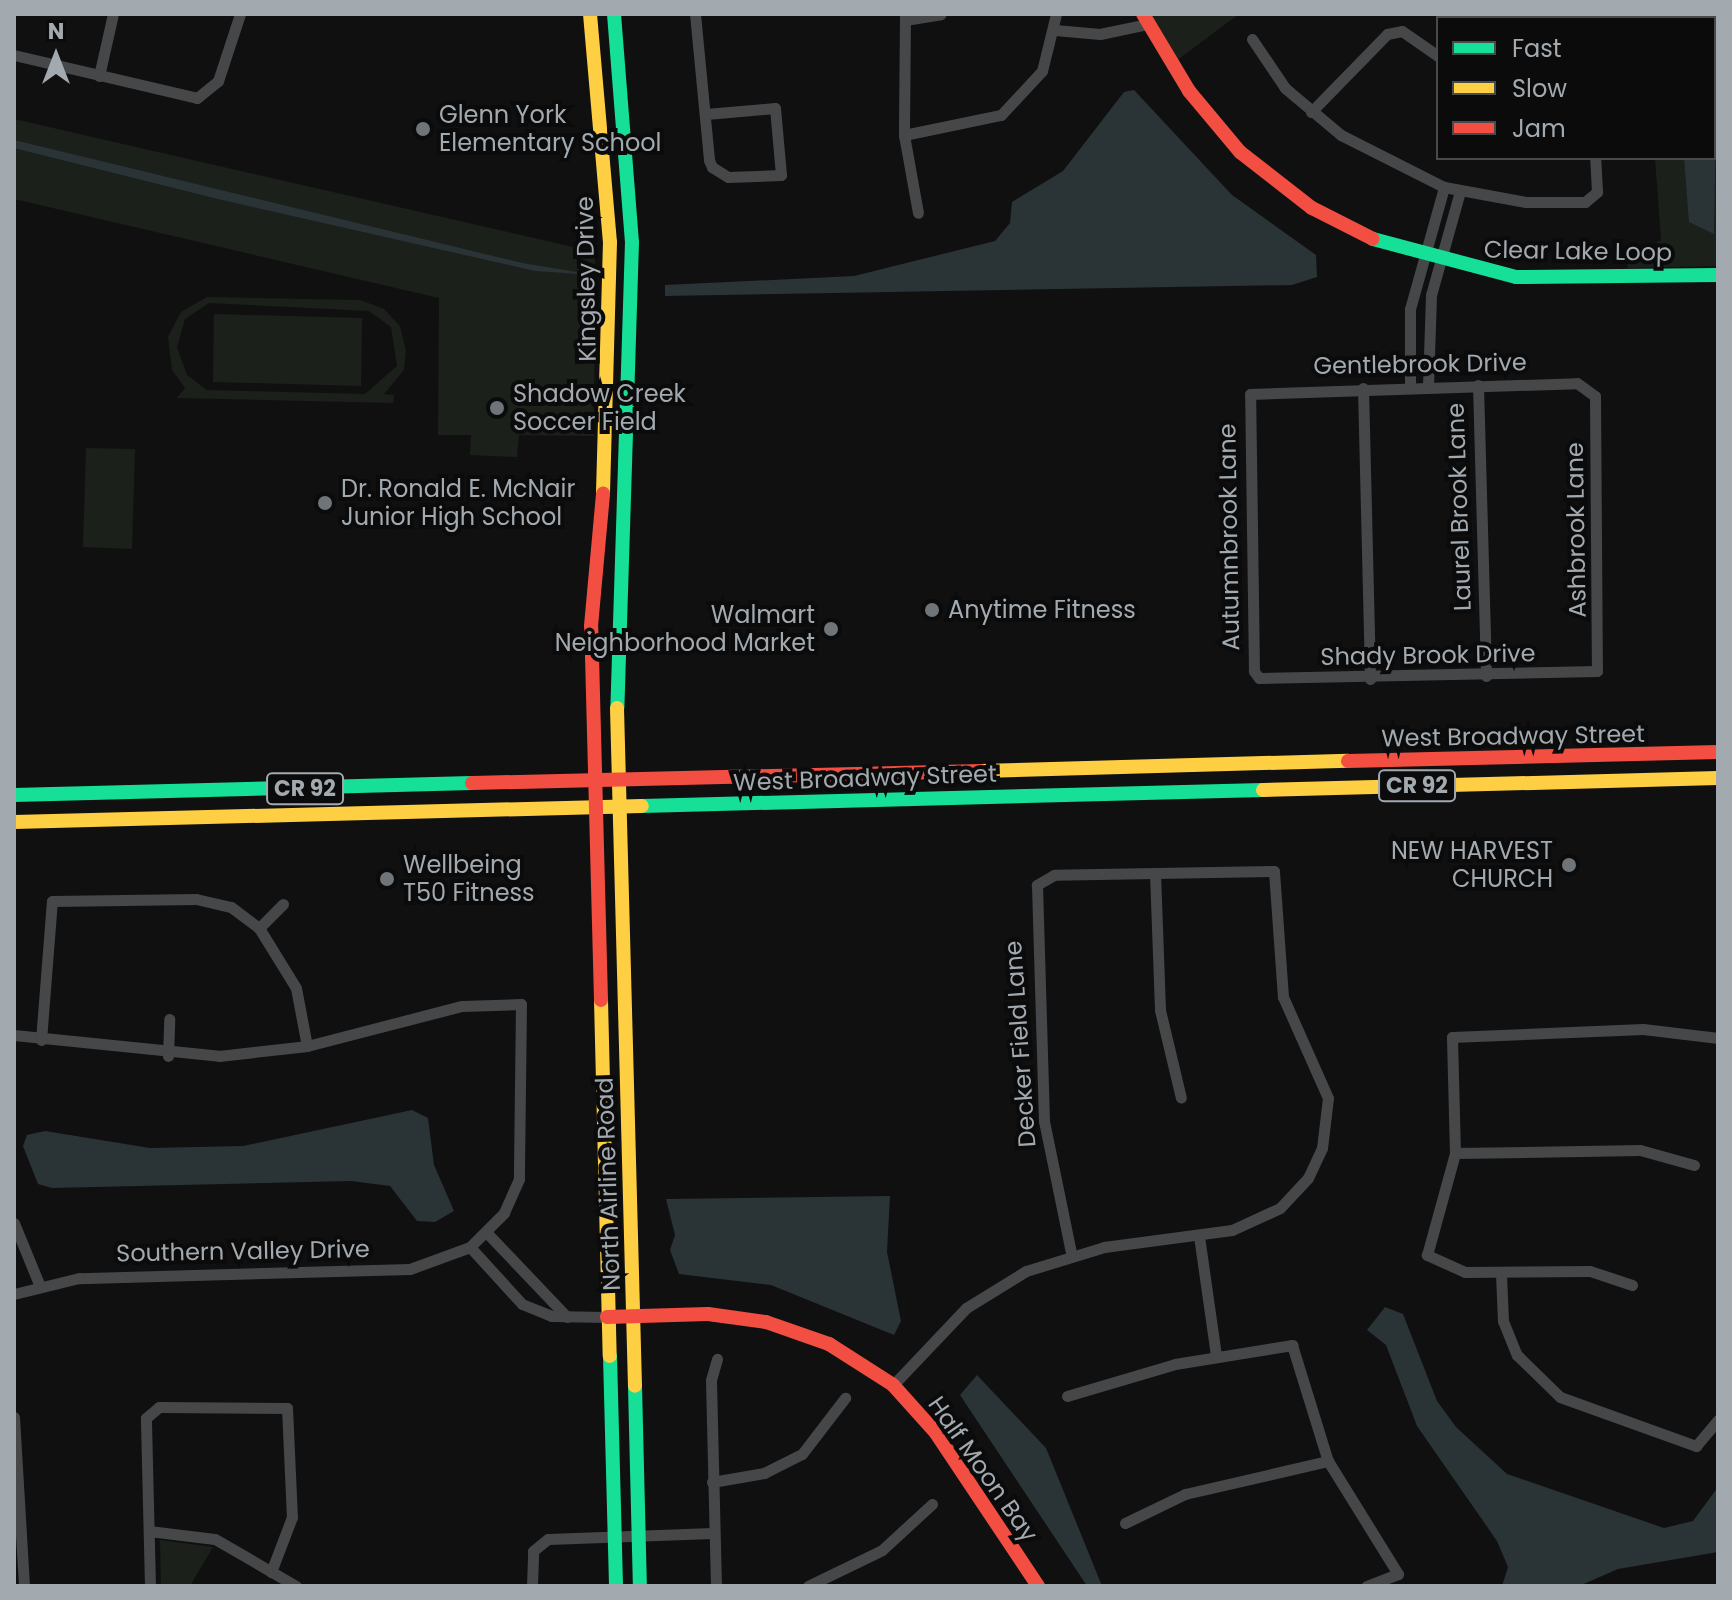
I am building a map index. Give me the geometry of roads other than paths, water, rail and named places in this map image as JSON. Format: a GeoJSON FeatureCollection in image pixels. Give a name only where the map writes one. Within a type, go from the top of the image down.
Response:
{"type":"FeatureCollection","features":[{"type":"Feature","properties":{"kind":"main road","name":"Kingsley Drive"},"geometry":{"type":"LineString","coordinates":[[590,14],[600,98],[610,242],[607,453],[592,613],[596,782]]}},
{"type":"Feature","properties":{"kind":"main road","name":"Kingsley Drive"},"geometry":{"type":"LineString","coordinates":[[614,14],[623,96],[632,242],[628,454],[616,627],[617,782]]}},
{"type":"Feature","properties":{"kind":"main road","name":"Clear Lake Loop"},"geometry":{"type":"LineString","coordinates":[[1145,19],[1240,152],[1312,208],[1421,258],[1516,277],[1718,275]]}},
{"type":"Feature","properties":{"kind":"main road"},"geometry":{"type":"LineString","coordinates":[[600,98],[623,96]]}},
{"type":"Feature","properties":{"kind":"main road"},"geometry":{"type":"LineString","coordinates":[[610,242],[632,242]]}},
{"type":"Feature","properties":{"kind":"main road"},"geometry":{"type":"LineString","coordinates":[[607,453],[628,454]]}},
{"type":"Feature","properties":{"kind":"main road","name":"West Broadway Street"},"geometry":{"type":"LineString","coordinates":[[14,795],[1718,752]]}},
{"type":"Feature","properties":{"kind":"main road","name":"West Broadway Street"},"geometry":{"type":"LineString","coordinates":[[14,822],[1718,778]]}},
{"type":"Feature","properties":{"kind":"main road","name":"North Airline Road"},"geometry":{"type":"LineString","coordinates":[[596,782],[616,1586]]}},
{"type":"Feature","properties":{"kind":"main road","name":"North Airline Road"},"geometry":{"type":"LineString","coordinates":[[617,782],[640,1586]]}},
{"type":"Feature","properties":{"kind":"main road"},"geometry":{"type":"LineString","coordinates":[[428,811],[436,795],[497,784]]}},
{"type":"Feature","properties":{"kind":"main road"},"geometry":{"type":"LineString","coordinates":[[603,1109],[628,1108]]}},
{"type":"Feature","properties":{"kind":"main road","name":"Half Moon Bay"},"geometry":{"type":"LineString","coordinates":[[607,1317],[766,1322],[829,1344],[893,1385],[936,1433],[1038,1586]]}},
{"type":"Feature","properties":{"kind":"street"},"geometry":{"type":"LineString","coordinates":[[99,76],[113,14]]}},
{"type":"Feature","properties":{"kind":"street"},"geometry":{"type":"LineString","coordinates":[[14,55],[197,98],[218,81],[240,14]]}},
{"type":"Feature","properties":{"kind":"street"},"geometry":{"type":"LineString","coordinates":[[695,14],[706,114],[716,172],[781,175],[775,108],[706,114]]}},
{"type":"Feature","properties":{"kind":"street"},"geometry":{"type":"LineString","coordinates":[[918,213],[904,135],[905,17],[941,14]]}},
{"type":"Feature","properties":{"kind":"street"},"geometry":{"type":"LineString","coordinates":[[904,135],[1001,115],[1042,71],[1055,30],[1056,14]]}},
{"type":"Feature","properties":{"kind":"street"},"geometry":{"type":"LineString","coordinates":[[1055,30],[1100,34],[1145,19]]}},
{"type":"Feature","properties":{"kind":"street"},"geometry":{"type":"LineString","coordinates":[[1311,112],[1395,31],[1436,55]]}},
{"type":"Feature","properties":{"kind":"street"},"geometry":{"type":"LineString","coordinates":[[1252,39],[1266,65],[1311,112],[1361,149],[1444,187],[1526,202],[1594,199],[1595,160]]}},
{"type":"Feature","properties":{"kind":"street"},"geometry":{"type":"LineString","coordinates":[[1410,387],[1410,309],[1421,258],[1444,187]]}},
{"type":"Feature","properties":{"kind":"street"},"geometry":{"type":"LineString","coordinates":[[1428,386],[1439,263],[1460,191]]}},
{"type":"Feature","properties":{"kind":"street","name":"Laurel Brook Lane"},"geometry":{"type":"LineString","coordinates":[[1478,385],[1486,676]]}},
{"type":"Feature","properties":{"kind":"street","name":"Gentlebrook Drive"},"geometry":{"type":"LineString","coordinates":[[1250,394],[1428,386],[1590,387]]}},
{"type":"Feature","properties":{"kind":"street","name":"Ashbrook Lane"},"geometry":{"type":"LineString","coordinates":[[1590,387],[1597,671]]}},
{"type":"Feature","properties":{"kind":"street"},"geometry":{"type":"LineString","coordinates":[[1363,388],[1370,679]]}},
{"type":"Feature","properties":{"kind":"street","name":"Autumnbrook Lane"},"geometry":{"type":"LineString","coordinates":[[1250,394],[1259,678]]}},
{"type":"Feature","properties":{"kind":"street","name":"Shady Brook Drive"},"geometry":{"type":"LineString","coordinates":[[1259,678],[1370,679],[1597,671]]}},
{"type":"Feature","properties":{"kind":"street"},"geometry":{"type":"LineString","coordinates":[[893,1385],[966,1308],[1071,1253],[1199,1236],[1251,1224],[1296,1193],[1322,1148],[1328,1098],[1283,997],[1274,871],[1155,873],[1160,1010],[1181,1098]]}},
{"type":"Feature","properties":{"kind":"street","name":"Decker Field Lane"},"geometry":{"type":"LineString","coordinates":[[1071,1253],[1040,1083],[1034,894],[1042,880],[1155,873]]}},
{"type":"Feature","properties":{"kind":"street"},"geometry":{"type":"LineString","coordinates":[[14,1035],[41,1040],[168,1056],[307,1046],[296,988],[259,928],[231,907],[196,899],[52,901],[41,1040]]}},
{"type":"Feature","properties":{"kind":"street"},"geometry":{"type":"LineString","coordinates":[[259,928],[283,904]]}},
{"type":"Feature","properties":{"kind":"street","name":"Southern Valley Drive"},"geometry":{"type":"LineString","coordinates":[[14,1294],[39,1284],[410,1269],[470,1247],[487,1233],[519,1179],[521,1004],[462,1006],[307,1046]]}},
{"type":"Feature","properties":{"kind":"street"},"geometry":{"type":"LineString","coordinates":[[168,1056],[169,1019]]}},
{"type":"Feature","properties":{"kind":"street"},"geometry":{"type":"LineString","coordinates":[[1632,1285],[1590,1271],[1501,1274],[1449,1268],[1427,1255],[1455,1153],[1452,1037],[1643,1029],[1718,1038]]}},
{"type":"Feature","properties":{"kind":"street"},"geometry":{"type":"LineString","coordinates":[[1455,1153],[1640,1150],[1694,1165]]}},
{"type":"Feature","properties":{"kind":"street"},"geometry":{"type":"LineString","coordinates":[[14,1223],[39,1284]]}},
{"type":"Feature","properties":{"kind":"street"},"geometry":{"type":"LineString","coordinates":[[487,1233],[567,1317]]}},
{"type":"Feature","properties":{"kind":"street"},"geometry":{"type":"LineString","coordinates":[[1199,1236],[1216,1356]]}},
{"type":"Feature","properties":{"kind":"street","name":"Half Moon Bay"},"geometry":{"type":"LineString","coordinates":[[470,1247],[522,1304],[567,1317],[607,1317]]}},
{"type":"Feature","properties":{"kind":"street"},"geometry":{"type":"LineString","coordinates":[[1501,1274],[1509,1339],[1542,1385],[1577,1406],[1704,1444],[1718,1420]]}},
{"type":"Feature","properties":{"kind":"street"},"geometry":{"type":"LineString","coordinates":[[1067,1396],[1216,1356],[1292,1345],[1328,1461],[1398,1574],[1366,1586]]}},
{"type":"Feature","properties":{"kind":"street"},"geometry":{"type":"LineString","coordinates":[[716,1586],[712,1482],[717,1359]]}},
{"type":"Feature","properties":{"kind":"street"},"geometry":{"type":"LineString","coordinates":[[712,1482],[748,1478],[793,1459],[816,1442],[845,1398]]}},
{"type":"Feature","properties":{"kind":"street"},"geometry":{"type":"LineString","coordinates":[[150,1586],[146,1418],[152,1408],[287,1408],[292,1517],[271,1572]]}},
{"type":"Feature","properties":{"kind":"street"},"geometry":{"type":"LineString","coordinates":[[14,1417],[19,1573],[24,1586]]}},
{"type":"Feature","properties":{"kind":"street"},"geometry":{"type":"LineString","coordinates":[[1125,1523],[1185,1494],[1328,1461]]}},
{"type":"Feature","properties":{"kind":"street"},"geometry":{"type":"LineString","coordinates":[[808,1586],[882,1550],[932,1504]]}},
{"type":"Feature","properties":{"kind":"street"},"geometry":{"type":"LineString","coordinates":[[149,1531],[215,1539],[296,1586]]}},
{"type":"Feature","properties":{"kind":"street"},"geometry":{"type":"LineString","coordinates":[[532,1586],[536,1543],[713,1533]]}},
{"type":"Feature","properties":{"kind":"place","name":"Glenn York Elementary School"},"geometry":{"type":"Point","coordinates":[423,129]}},
{"type":"Feature","properties":{"kind":"place","name":"Shadow Creek Soccer Field"},"geometry":{"type":"Point","coordinates":[497,408]}},
{"type":"Feature","properties":{"kind":"place","name":"Dr. Ronald E. McNair Junior High School"},"geometry":{"type":"Point","coordinates":[325,503]}},
{"type":"Feature","properties":{"kind":"place","name":"Anytime Fitness"},"geometry":{"type":"Point","coordinates":[932,610]}},
{"type":"Feature","properties":{"kind":"place","name":"Walmart Neighborhood Market"},"geometry":{"type":"Point","coordinates":[831,629]}},
{"type":"Feature","properties":{"kind":"place","name":"NEW HARVEST CHURCH"},"geometry":{"type":"Point","coordinates":[1569,865]}},
{"type":"Feature","properties":{"kind":"place","name":"Wellbeing T50 Fitness"},"geometry":{"type":"Point","coordinates":[387,879]}}]}
